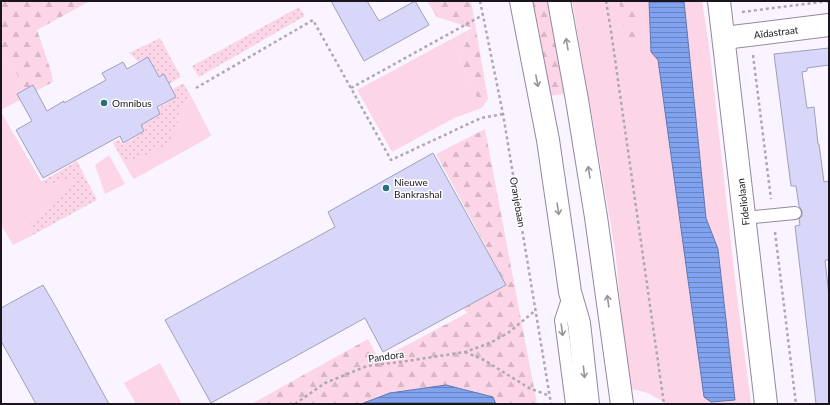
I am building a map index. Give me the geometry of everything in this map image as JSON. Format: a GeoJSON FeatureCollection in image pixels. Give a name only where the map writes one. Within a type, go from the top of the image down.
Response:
{"type":"FeatureCollection","features":[{"type":"Feature","properties":{"kind":"main road"},"geometry":{"type":"LineString","coordinates":[[521,1],[548,140],[570,292],[579,323],[588,404]]}},
{"type":"Feature","properties":{"kind":"main road"},"geometry":{"type":"LineString","coordinates":[[559,1],[596,216],[622,404]]}},
{"type":"Feature","properties":{"kind":"main road","name":"Fideliolaan"},"geometry":{"type":"LineString","coordinates":[[720,8],[766,404]]}},
{"type":"Feature","properties":{"kind":"main road","name":"Aïdastraat"},"geometry":{"type":"LineString","coordinates":[[724,38],[829,26]]}},
{"type":"Feature","properties":{"kind":"lane"},"geometry":{"type":"LineString","coordinates":[[744,218],[795,212]]}},
{"type":"Feature","properties":{"kind":"lane"},"geometry":{"type":"LineString","coordinates":[[570,292],[561,320],[572,404]]}},
{"type":"Feature","properties":{"kind":"path","name":"Oranjebaan"},"geometry":{"type":"LineString","coordinates":[[480,1],[503,114],[551,404]]}},
{"type":"Feature","properties":{"kind":"path"},"geometry":{"type":"LineString","coordinates":[[606,1],[664,404]]}},
{"type":"Feature","properties":{"kind":"path"},"geometry":{"type":"LineString","coordinates":[[720,8],[829,1]]}},
{"type":"Feature","properties":{"kind":"path"},"geometry":{"type":"LineString","coordinates":[[351,88],[483,15]]}},
{"type":"Feature","properties":{"kind":"path"},"geometry":{"type":"LineString","coordinates":[[196,88],[313,20],[391,160],[481,118],[503,114]]}},
{"type":"Feature","properties":{"kind":"path","name":"Pandora"},"geometry":{"type":"LineString","coordinates":[[295,404],[325,383],[367,366],[465,352],[490,343],[508,333],[536,310]]}},
{"type":"Feature","properties":{"kind":"path"},"geometry":{"type":"LineString","coordinates":[[465,352],[484,360],[529,388],[550,396]]}},
{"type":"Feature","properties":{"kind":"green space"},"geometry":{"type":"Polygon","coordinates":[[[1,1],[90,1],[37,30],[51,71],[53,82],[29,95],[1,47],[1,1]]]}},
{"type":"Feature","properties":{"kind":"green space"},"geometry":{"type":"Polygon","coordinates":[[[427,1],[471,1],[488,99],[482,108],[459,59],[472,28],[437,17],[427,1]]]}},
{"type":"Feature","properties":{"kind":"green space"},"geometry":{"type":"Polygon","coordinates":[[[530,1],[547,1],[565,94],[549,96],[530,1]]]}},
{"type":"Feature","properties":{"kind":"green space"},"geometry":{"type":"Polygon","coordinates":[[[572,1],[649,1],[651,52],[658,60],[704,396],[718,249],[706,219],[684,1],[702,1],[710,53],[737,297],[751,403],[667,404],[650,394],[629,389],[615,249],[572,1]]]}},
{"type":"Feature","properties":{"kind":"green space"},"geometry":{"type":"Polygon","coordinates":[[[619,1],[636,1],[638,52],[628,51],[619,1]]]}},
{"type":"Feature","properties":{"kind":"green space"},"geometry":{"type":"Polygon","coordinates":[[[299,7],[305,16],[199,77],[192,66],[299,7]]]}},
{"type":"Feature","properties":{"kind":"green space"},"geometry":{"type":"Polygon","coordinates":[[[472,28],[459,59],[482,108],[454,118],[392,152],[357,90],[472,28]]]}},
{"type":"Feature","properties":{"kind":"green space"},"geometry":{"type":"Polygon","coordinates":[[[160,38],[181,77],[169,84],[164,74],[159,77],[148,57],[139,62],[129,53],[160,38]]]}},
{"type":"Feature","properties":{"kind":"green space"},"geometry":{"type":"Polygon","coordinates":[[[1,47],[29,95],[1,110],[1,47]]]}},
{"type":"Feature","properties":{"kind":"green space"},"geometry":{"type":"Polygon","coordinates":[[[183,83],[191,96],[179,113],[178,124],[172,137],[166,145],[149,155],[138,157],[130,161],[123,161],[113,143],[119,139],[122,145],[144,131],[141,125],[157,109],[176,97],[172,90],[183,83]]]}},
{"type":"Feature","properties":{"kind":"green space"},"geometry":{"type":"Polygon","coordinates":[[[191,96],[211,135],[134,179],[123,161],[130,161],[138,157],[149,155],[178,124],[179,113],[191,96]]]}},
{"type":"Feature","properties":{"kind":"green space"},"geometry":{"type":"Polygon","coordinates":[[[1,112],[44,186],[77,177],[56,203],[30,222],[31,236],[13,245],[1,225],[1,112]]]}},
{"type":"Feature","properties":{"kind":"green space"},"geometry":{"type":"Polygon","coordinates":[[[485,129],[537,404],[496,404],[493,397],[446,385],[390,393],[361,404],[253,404],[368,339],[379,360],[467,313],[453,294],[443,276],[489,252],[436,154],[485,129]]]}},
{"type":"Feature","properties":{"kind":"green space"},"geometry":{"type":"Polygon","coordinates":[[[109,155],[125,184],[105,194],[95,165],[109,155]]]}},
{"type":"Feature","properties":{"kind":"green space"},"geometry":{"type":"Polygon","coordinates":[[[77,161],[97,200],[31,236],[30,222],[56,203],[76,178],[44,186],[41,182],[77,161]]]}},
{"type":"Feature","properties":{"kind":"green space"},"geometry":{"type":"Polygon","coordinates":[[[160,363],[182,404],[136,404],[124,383],[160,363]]]}},
{"type":"Feature","properties":{"kind":"water"},"geometry":{"type":"Polygon","coordinates":[[[649,1],[684,1],[706,218],[718,249],[735,400],[711,402],[704,397],[658,60],[651,52],[649,1]]]}},
{"type":"Feature","properties":{"kind":"water"},"geometry":{"type":"Polygon","coordinates":[[[446,385],[493,397],[496,404],[361,404],[390,393],[446,385]]]}},
{"type":"Feature","properties":{"kind":"building"},"geometry":{"type":"Polygon","coordinates":[[[331,1],[367,1],[379,21],[415,1],[429,25],[364,61],[331,1]]]}},
{"type":"Feature","properties":{"kind":"building"},"geometry":{"type":"Polygon","coordinates":[[[829,48],[829,65],[807,68],[807,71],[802,72],[807,108],[814,107],[824,182],[829,181],[829,260],[825,260],[829,295],[829,404],[816,404],[795,226],[800,225],[799,219],[802,216],[802,212],[799,206],[796,186],[791,186],[774,54],[829,48]]]}},
{"type":"Feature","properties":{"kind":"building"},"geometry":{"type":"Polygon","coordinates":[[[148,57],[159,77],[164,74],[176,97],[157,107],[160,114],[141,125],[144,131],[123,143],[120,136],[43,178],[16,130],[32,121],[17,94],[33,85],[47,111],[106,80],[102,73],[123,62],[127,69],[148,57]]]}},
{"type":"Feature","properties":{"kind":"building"},"geometry":{"type":"Polygon","coordinates":[[[433,153],[506,285],[383,352],[365,318],[211,403],[165,320],[335,227],[328,212],[433,153]]]}},
{"type":"Feature","properties":{"kind":"building"},"geometry":{"type":"Polygon","coordinates":[[[43,285],[109,404],[36,404],[1,341],[1,308],[43,285]]]}},
{"type":"Feature","properties":{"kind":"place","name":"Omnibus"},"geometry":{"type":"Point","coordinates":[104,103]}},
{"type":"Feature","properties":{"kind":"place","name":"Nieuwe Bankrashal"},"geometry":{"type":"Point","coordinates":[386,188]}}]}
